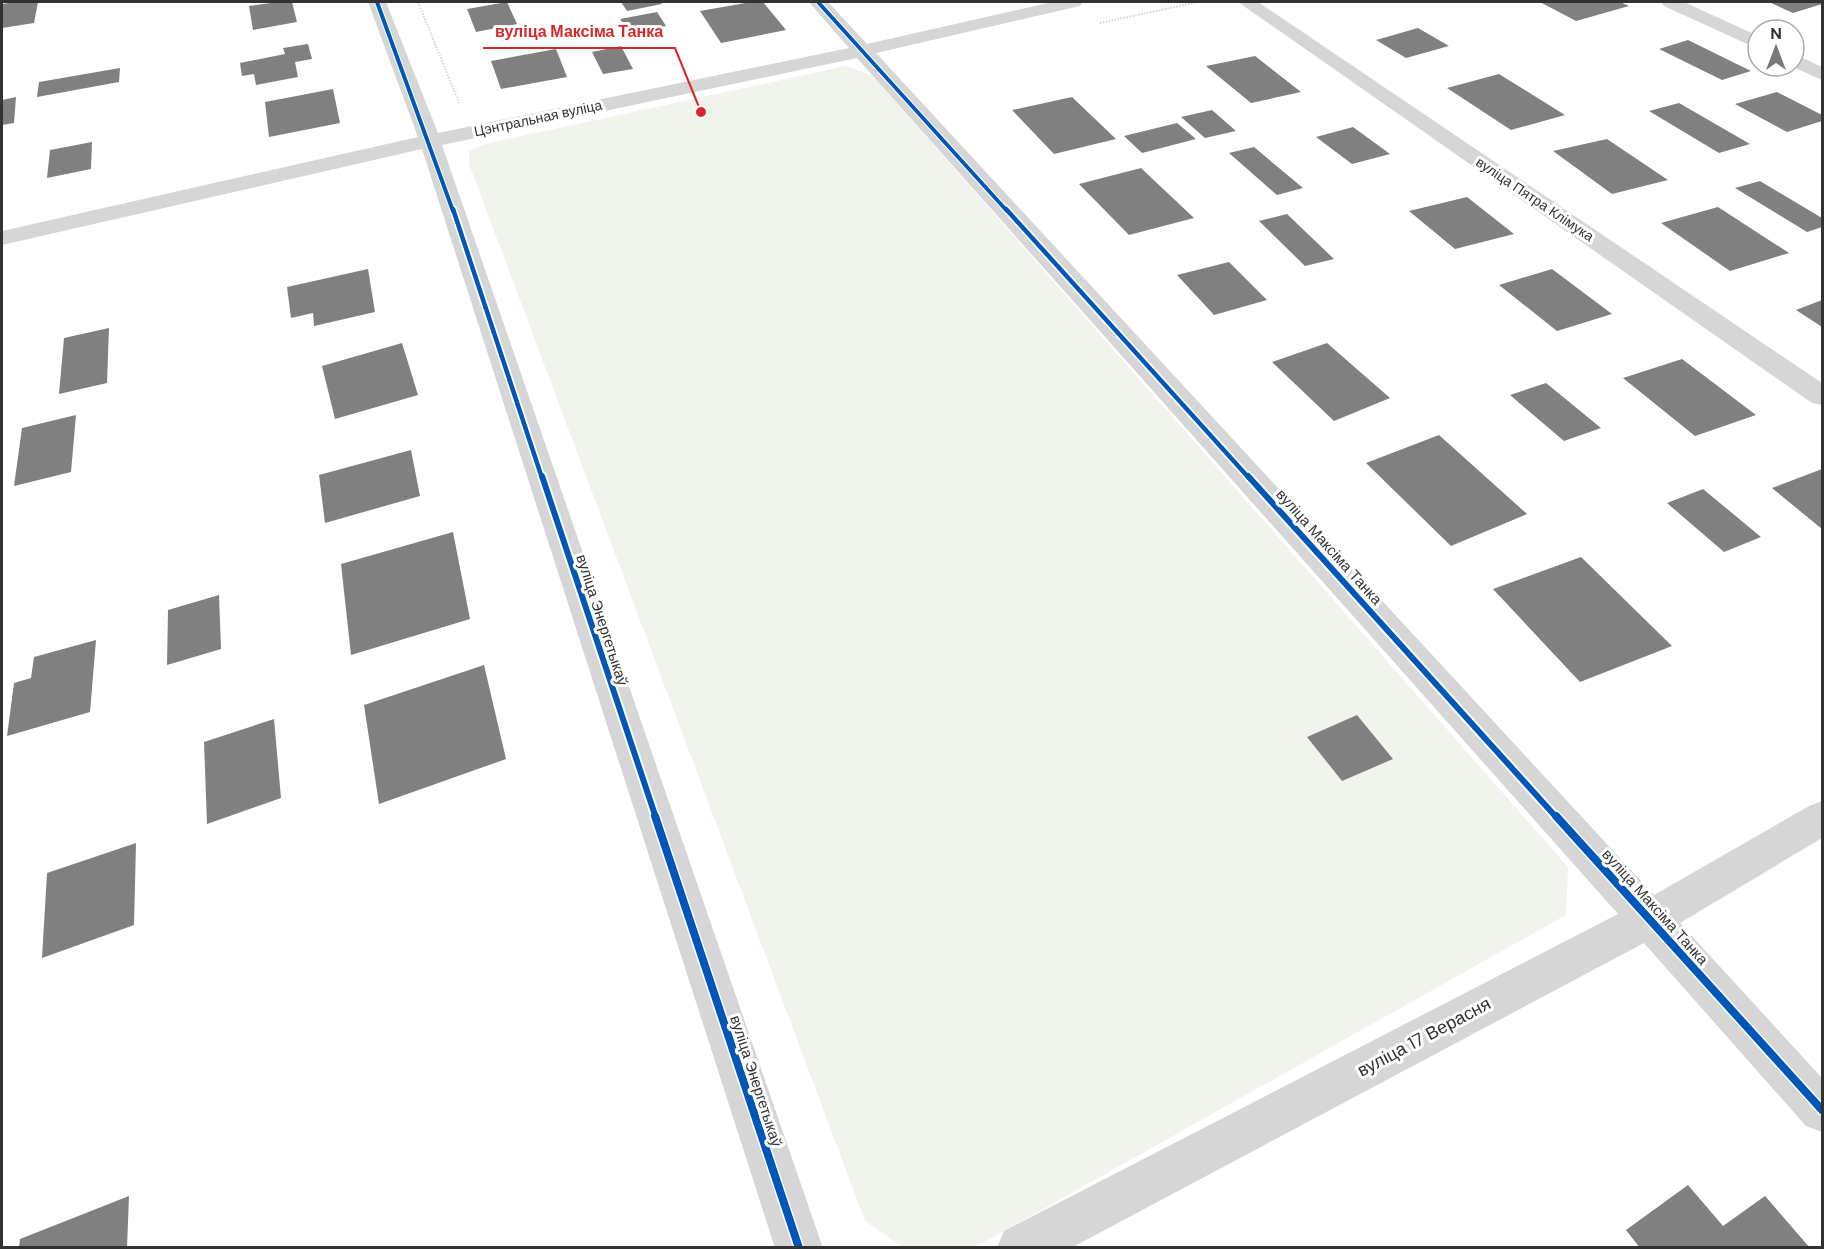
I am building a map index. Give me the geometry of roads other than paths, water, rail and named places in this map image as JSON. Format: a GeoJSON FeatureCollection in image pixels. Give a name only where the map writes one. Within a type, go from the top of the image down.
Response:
{"type":"FeatureCollection","features":[{"type":"Feature","properties":{"kind":"street","name":"вуліца Энергетыкаў"},"geometry":{"type":"LineString","coordinates":[[377,2],[430,141],[799,1248]]}},
{"type":"Feature","properties":{"kind":"street","name":"вуліца Максіма Танка"},"geometry":{"type":"LineString","coordinates":[[818,2],[1822,1110]]}},
{"type":"Feature","properties":{"kind":"street","name":"Цэнтральная вуліца"},"geometry":{"type":"LineString","coordinates":[[2,238],[430,141],[861,51],[1074,2]]}},
{"type":"Feature","properties":{"kind":"street","name":"вуліца Пятра Клімука"},"geometry":{"type":"LineString","coordinates":[[1247,2],[1822,396]]}},
{"type":"Feature","properties":{"kind":"street"},"geometry":{"type":"LineString","coordinates":[[1670,2],[1746,37]]}},
{"type":"Feature","properties":{"kind":"street"},"geometry":{"type":"LineString","coordinates":[[1806,66],[1822,74]]}},
{"type":"Feature","properties":{"kind":"street","name":"вуліца 17 Верасня"},"geometry":{"type":"LineString","coordinates":[[1021,1248],[1650,919],[1822,818]]}},
{"type":"Feature","properties":{"kind":"place","name":"вуліца Максіма Танка"},"geometry":{"type":"Point","coordinates":[701,112]}}]}
